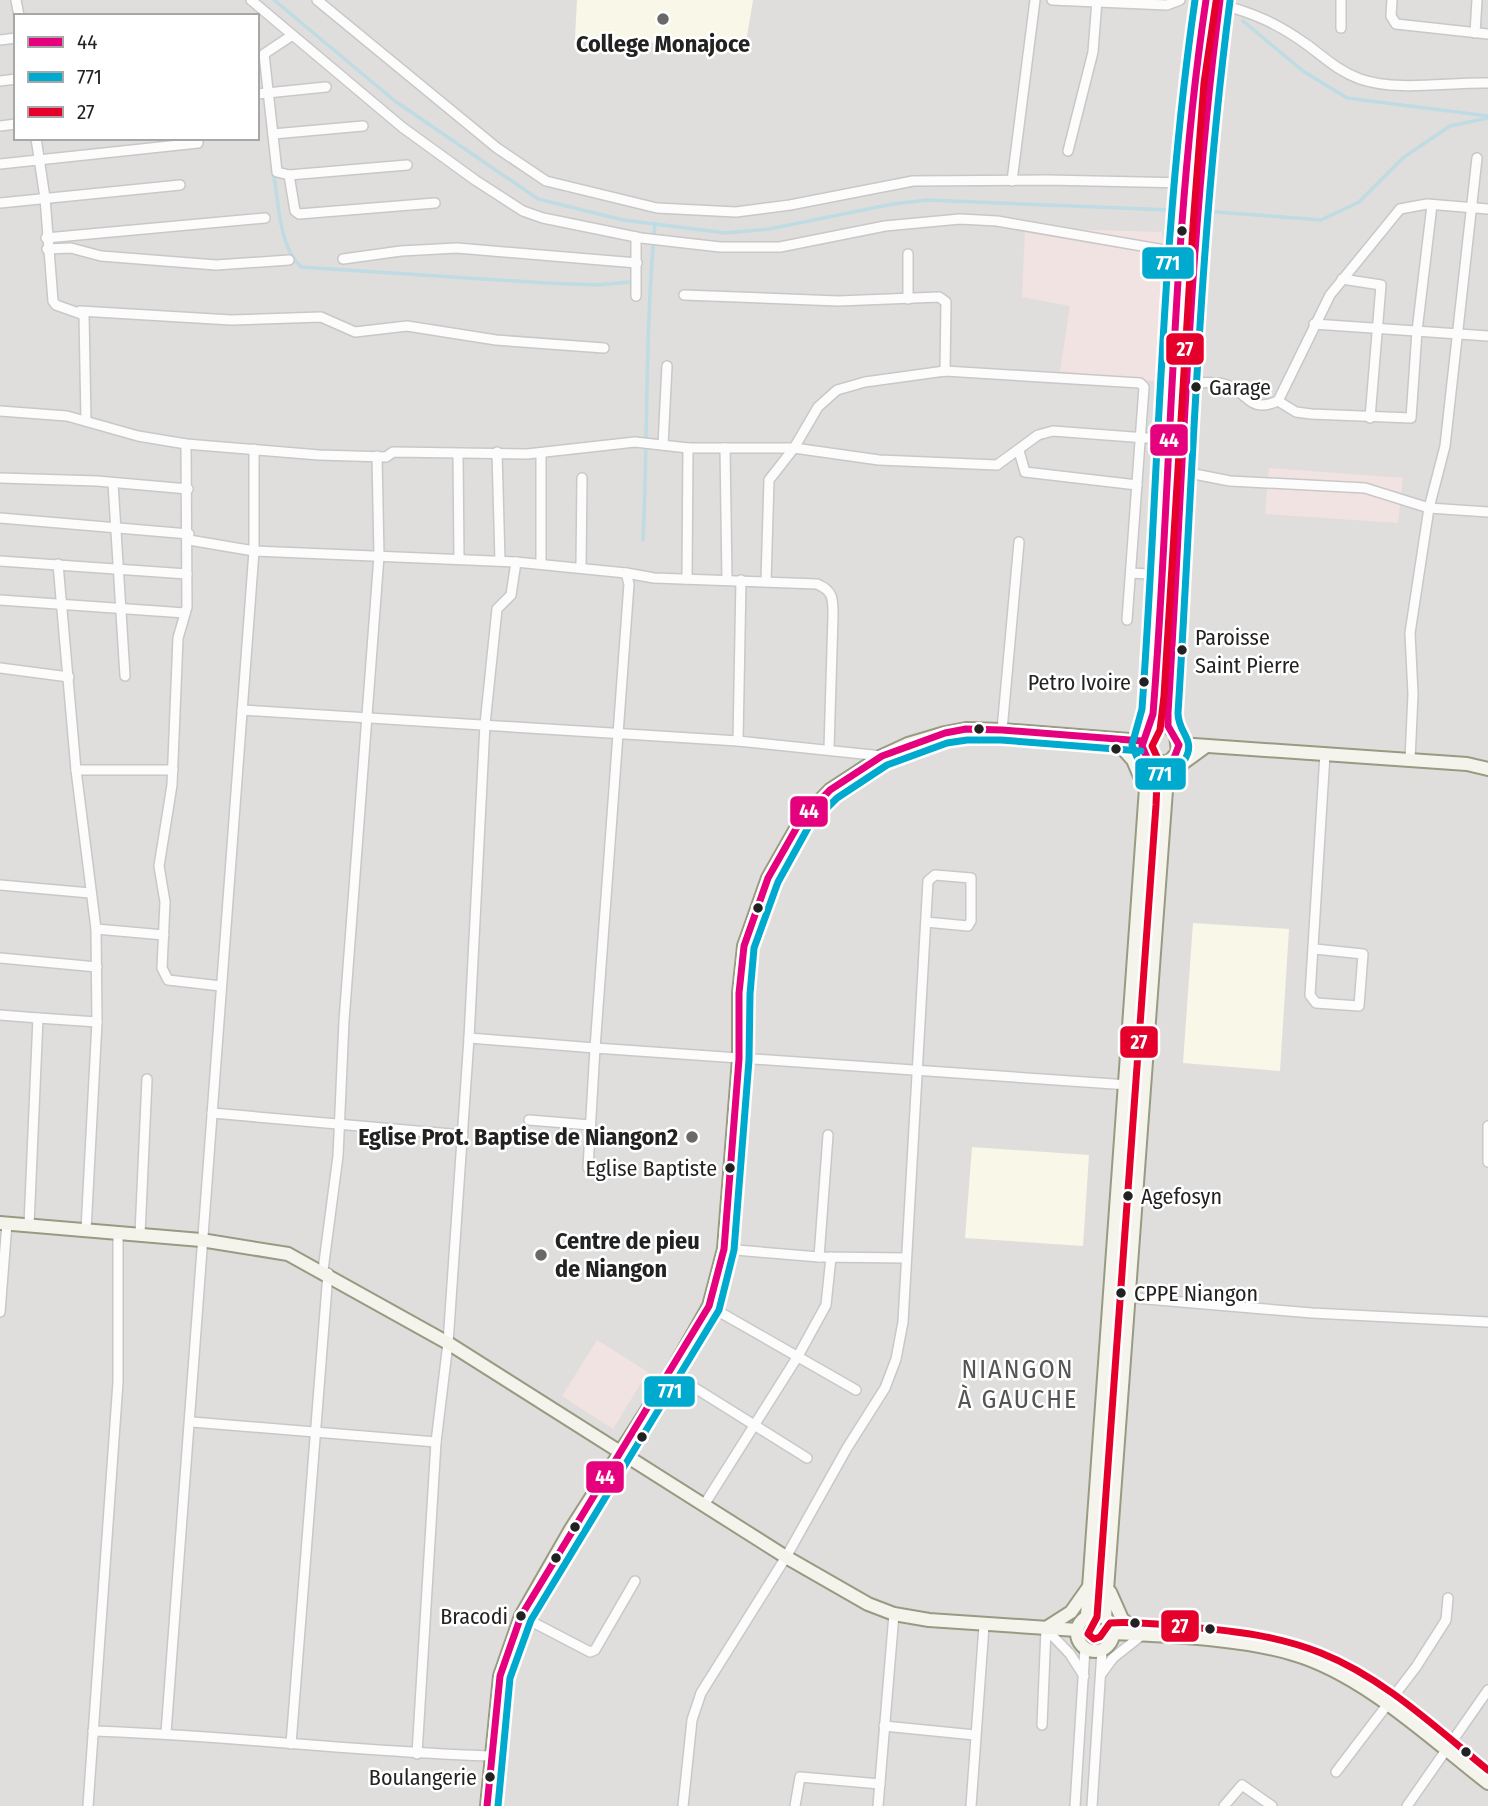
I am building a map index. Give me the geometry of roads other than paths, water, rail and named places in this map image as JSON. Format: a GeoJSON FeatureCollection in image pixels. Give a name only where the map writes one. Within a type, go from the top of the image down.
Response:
{"type":"FeatureCollection","features":[{"type":"Feature","properties":{"kind":"street"},"geometry":{"type":"LineString","coordinates":[[251,0],[402,127],[523,211],[639,238],[720,247],[780,247],[884,226],[960,219],[997,221],[1182,253]]}},
{"type":"Feature","properties":{"kind":"street"},"geometry":{"type":"LineString","coordinates":[[317,0],[497,148],[545,181],[657,208],[736,212],[790,205],[912,181],[1187,183]]}},
{"type":"Feature","properties":{"kind":"street"},"geometry":{"type":"LineString","coordinates":[[1012,181],[1035,0]]}},
{"type":"Feature","properties":{"kind":"street"},"geometry":{"type":"LineString","coordinates":[[1052,0],[1167,5],[1180,0]]}},
{"type":"Feature","properties":{"kind":"street"},"geometry":{"type":"LineString","coordinates":[[1075,1806],[1085,1648],[1077,1637],[1077,1630],[1087,1616],[1090,1585],[1146,795],[1148,760],[1141,748],[1150,728],[1194,82],[1206,0]]}},
{"type":"Feature","properties":{"kind":"street"},"geometry":{"type":"LineString","coordinates":[[1340,0],[1341,28]]}},
{"type":"Feature","properties":{"kind":"street"},"geometry":{"type":"LineString","coordinates":[[1392,0],[1391,16],[1396,24],[1488,34]]}},
{"type":"Feature","properties":{"kind":"street"},"geometry":{"type":"LineString","coordinates":[[1475,33],[1477,0]]}},
{"type":"Feature","properties":{"kind":"street"},"geometry":{"type":"LineString","coordinates":[[1068,151],[1093,52],[1097,1]]}},
{"type":"Feature","properties":{"kind":"street"},"geometry":{"type":"LineString","coordinates":[[1168,726],[1198,225],[1219,2],[1261,16],[1306,44],[1335,68],[1361,79],[1390,84],[1488,83]]}},
{"type":"Feature","properties":{"kind":"street"},"geometry":{"type":"LineString","coordinates":[[291,36],[261,54],[277,172],[289,175],[407,165]]}},
{"type":"Feature","properties":{"kind":"street"},"geometry":{"type":"LineString","coordinates":[[259,94],[326,87]]}},
{"type":"Feature","properties":{"kind":"street"},"geometry":{"type":"LineString","coordinates":[[272,134],[363,127]]}},
{"type":"Feature","properties":{"kind":"street"},"geometry":{"type":"LineString","coordinates":[[36,140],[45,198],[52,300],[56,305],[80,311],[231,320],[321,317],[355,332],[407,326],[496,340],[604,348]]}},
{"type":"Feature","properties":{"kind":"street"},"geometry":{"type":"LineString","coordinates":[[0,164],[198,143]]}},
{"type":"Feature","properties":{"kind":"street"},"geometry":{"type":"LineString","coordinates":[[1410,760],[1413,694],[1410,633],[1429,508],[1444,456],[1477,158]]}},
{"type":"Feature","properties":{"kind":"street"},"geometry":{"type":"LineString","coordinates":[[289,175],[295,211],[299,214],[435,203]]}},
{"type":"Feature","properties":{"kind":"street"},"geometry":{"type":"LineString","coordinates":[[0,203],[180,185]]}},
{"type":"Feature","properties":{"kind":"street"},"geometry":{"type":"LineString","coordinates":[[1190,383],[1225,384],[1255,406],[1264,407],[1278,401],[1314,324],[1342,279],[1400,209],[1432,205],[1488,209]]}},
{"type":"Feature","properties":{"kind":"street"},"geometry":{"type":"LineString","coordinates":[[1278,401],[1296,412],[1370,418],[1411,418],[1417,331],[1432,205]]}},
{"type":"Feature","properties":{"kind":"street"},"geometry":{"type":"LineString","coordinates":[[46,239],[265,218]]}},
{"type":"Feature","properties":{"kind":"street"},"geometry":{"type":"LineString","coordinates":[[636,296],[639,238]]}},
{"type":"Feature","properties":{"kind":"street"},"geometry":{"type":"LineString","coordinates":[[47,249],[71,248],[101,256],[216,265],[289,260]]}},
{"type":"Feature","properties":{"kind":"street"},"geometry":{"type":"LineString","coordinates":[[343,259],[401,251],[457,248],[637,263]]}},
{"type":"Feature","properties":{"kind":"street"},"geometry":{"type":"LineString","coordinates":[[908,254],[908,299]]}},
{"type":"Feature","properties":{"kind":"street"},"geometry":{"type":"LineString","coordinates":[[1342,279],[1381,285],[1370,418]]}},
{"type":"Feature","properties":{"kind":"street"},"geometry":{"type":"LineString","coordinates":[[684,295],[838,301],[939,298],[946,302],[945,372]]}},
{"type":"Feature","properties":{"kind":"street"},"geometry":{"type":"LineString","coordinates":[[80,311],[85,324],[86,421]]}},
{"type":"Feature","properties":{"kind":"street"},"geometry":{"type":"LineString","coordinates":[[1314,324],[1488,336]]}},
{"type":"Feature","properties":{"kind":"street"},"geometry":{"type":"LineString","coordinates":[[663,445],[667,366]]}},
{"type":"Feature","properties":{"kind":"street"},"geometry":{"type":"LineString","coordinates":[[766,581],[767,489],[773,473],[794,448],[818,407],[837,390],[865,382],[945,372],[1140,383],[1144,387],[1127,620]]}},
{"type":"Feature","properties":{"kind":"street"},"geometry":{"type":"LineString","coordinates":[[0,411],[86,421],[138,436],[186,444],[386,457],[393,452],[541,454],[641,443],[688,448],[794,448],[879,460],[997,466],[1038,435],[1053,431],[1171,442],[1186,441]]}},
{"type":"Feature","properties":{"kind":"street"},"geometry":{"type":"LineString","coordinates":[[186,444],[189,537],[185,613],[178,638],[173,770],[159,866],[165,902],[164,977],[168,980],[222,986]]}},
{"type":"Feature","properties":{"kind":"street"},"geometry":{"type":"LineString","coordinates":[[725,447],[727,580]]}},
{"type":"Feature","properties":{"kind":"street"},"geometry":{"type":"LineString","coordinates":[[687,579],[688,448]]}},
{"type":"Feature","properties":{"kind":"street"},"geometry":{"type":"LineString","coordinates":[[166,1733],[254,551],[254,449]]}},
{"type":"Feature","properties":{"kind":"street"},"geometry":{"type":"LineString","coordinates":[[1019,451],[1021,468],[1025,472],[1138,485]]}},
{"type":"Feature","properties":{"kind":"street"},"geometry":{"type":"LineString","coordinates":[[497,452],[500,561]]}},
{"type":"Feature","properties":{"kind":"street"},"geometry":{"type":"LineString","coordinates":[[458,454],[459,559]]}},
{"type":"Feature","properties":{"kind":"street"},"geometry":{"type":"LineString","coordinates":[[541,454],[541,564]]}},
{"type":"Feature","properties":{"kind":"street"},"geometry":{"type":"LineString","coordinates":[[290,1744],[325,1272],[335,1187],[365,716],[379,556],[377,456]]}},
{"type":"Feature","properties":{"kind":"street"},"geometry":{"type":"LineString","coordinates":[[1184,472],[1230,481],[1365,488],[1429,508],[1488,512]]}},
{"type":"Feature","properties":{"kind":"street"},"geometry":{"type":"LineString","coordinates":[[0,478],[113,482],[188,489]]}},
{"type":"Feature","properties":{"kind":"street"},"geometry":{"type":"LineString","coordinates":[[581,567],[582,478]]}},
{"type":"Feature","properties":{"kind":"street"},"geometry":{"type":"LineString","coordinates":[[113,482],[114,526],[123,609],[125,676]]}},
{"type":"Feature","properties":{"kind":"street"},"geometry":{"type":"LineString","coordinates":[[0,518],[114,526],[189,537],[254,551],[500,561],[581,567],[654,578],[817,584],[833,596],[829,748]]}},
{"type":"Feature","properties":{"kind":"street"},"geometry":{"type":"LineString","coordinates":[[1002,730],[1020,542]]}},
{"type":"Feature","properties":{"kind":"street"},"geometry":{"type":"LineString","coordinates":[[0,561],[187,574]]}},
{"type":"Feature","properties":{"kind":"street"},"geometry":{"type":"LineString","coordinates":[[417,1754],[436,1442],[448,1343],[463,1135],[485,724],[495,617],[500,602],[511,595],[516,562]]}},
{"type":"Feature","properties":{"kind":"street"},"geometry":{"type":"LineString","coordinates":[[58,564],[76,770],[96,929],[97,1022],[86,1230]]}},
{"type":"Feature","properties":{"kind":"street"},"geometry":{"type":"LineString","coordinates":[[588,1168],[613,819],[616,733],[628,584],[626,573]]}},
{"type":"Feature","properties":{"kind":"street"},"geometry":{"type":"LineString","coordinates":[[1132,573],[1162,575]]}},
{"type":"Feature","properties":{"kind":"street"},"geometry":{"type":"LineString","coordinates":[[738,741],[740,580]]}},
{"type":"Feature","properties":{"kind":"street"},"geometry":{"type":"LineString","coordinates":[[0,600],[185,613]]}},
{"type":"Feature","properties":{"kind":"street"},"geometry":{"type":"LineString","coordinates":[[0,668],[69,677]]}},
{"type":"Feature","properties":{"kind":"street"},"geometry":{"type":"LineString","coordinates":[[242,710],[738,741],[829,748],[882,756]]}},
{"type":"Feature","properties":{"kind":"street"},"geometry":{"type":"LineString","coordinates":[[1148,760],[1168,762],[1174,758],[1180,744],[1177,733],[1168,726],[1150,728]]}},
{"type":"Feature","properties":{"kind":"street"},"geometry":{"type":"LineString","coordinates":[[487,1806],[503,1666],[521,1616],[620,1450],[671,1373],[709,1306],[724,1249],[739,1059],[739,993],[744,946],[768,878],[801,820],[830,790],[882,756],[908,744],[945,733],[966,729],[1002,730],[1142,741]]}},
{"type":"Feature","properties":{"kind":"street"},"geometry":{"type":"LineString","coordinates":[[1115,740],[1133,760],[1146,795]]}},
{"type":"Feature","properties":{"kind":"street"},"geometry":{"type":"LineString","coordinates":[[1180,744],[1410,760],[1488,769]]}},
{"type":"Feature","properties":{"kind":"street"},"geometry":{"type":"LineString","coordinates":[[1166,785],[1183,763],[1205,747]]}},
{"type":"Feature","properties":{"kind":"street"},"geometry":{"type":"LineString","coordinates":[[1315,949],[1363,954],[1359,1006],[1312,1001],[1325,754]]}},
{"type":"Feature","properties":{"kind":"street"},"geometry":{"type":"LineString","coordinates":[[1092,1806],[1102,1650],[1112,1640],[1113,1633],[1105,1617],[1168,762]]}},
{"type":"Feature","properties":{"kind":"street"},"geometry":{"type":"LineString","coordinates":[[76,770],[173,770]]}},
{"type":"Feature","properties":{"kind":"street"},"geometry":{"type":"LineString","coordinates":[[683,1806],[692,1720],[701,1693],[786,1557],[892,1372],[903,1322],[926,922],[930,876],[971,878],[971,921],[968,926],[926,922]]}},
{"type":"Feature","properties":{"kind":"street"},"geometry":{"type":"LineString","coordinates":[[0,885],[90,893]]}},
{"type":"Feature","properties":{"kind":"street"},"geometry":{"type":"LineString","coordinates":[[96,929],[164,934]]}},
{"type":"Feature","properties":{"kind":"street"},"geometry":{"type":"LineString","coordinates":[[0,958],[97,967]]}},
{"type":"Feature","properties":{"kind":"street"},"geometry":{"type":"LineString","coordinates":[[0,1015],[97,1022]]}},
{"type":"Feature","properties":{"kind":"street"},"geometry":{"type":"LineString","coordinates":[[29,1225],[38,1018]]}},
{"type":"Feature","properties":{"kind":"street"},"geometry":{"type":"LineString","coordinates":[[469,1038],[1143,1086]]}},
{"type":"Feature","properties":{"kind":"street"},"geometry":{"type":"LineString","coordinates":[[140,1234],[147,1079]]}},
{"type":"Feature","properties":{"kind":"street"},"geometry":{"type":"LineString","coordinates":[[212,1112],[463,1135]]}},
{"type":"Feature","properties":{"kind":"street"},"geometry":{"type":"LineString","coordinates":[[529,1120],[590,1125]]}},
{"type":"Feature","properties":{"kind":"street"},"geometry":{"type":"LineString","coordinates":[[1488,1126],[1488,1162]]}},
{"type":"Feature","properties":{"kind":"street"},"geometry":{"type":"LineString","coordinates":[[819,1257],[828,1135]]}},
{"type":"Feature","properties":{"kind":"street"},"geometry":{"type":"LineString","coordinates":[[0,1312],[3,1223],[201,1240],[288,1254],[325,1272],[448,1343],[786,1557],[846,1592],[894,1614],[985,1626],[1077,1630]]}},
{"type":"Feature","properties":{"kind":"street"},"geometry":{"type":"LineString","coordinates":[[89,1806],[118,1381],[118,1233]]}},
{"type":"Feature","properties":{"kind":"street"},"geometry":{"type":"LineString","coordinates":[[724,1249],[819,1257],[906,1258]]}},
{"type":"Feature","properties":{"kind":"street"},"geometry":{"type":"LineString","coordinates":[[704,1505],[752,1424],[798,1356],[826,1305],[831,1257]]}},
{"type":"Feature","properties":{"kind":"street"},"geometry":{"type":"LineString","coordinates":[[1111,1296],[1312,1313],[1488,1322]]}},
{"type":"Feature","properties":{"kind":"street"},"geometry":{"type":"LineString","coordinates":[[709,1306],[856,1390]]}},
{"type":"Feature","properties":{"kind":"street"},"geometry":{"type":"LineString","coordinates":[[671,1373],[807,1458]]}},
{"type":"Feature","properties":{"kind":"street"},"geometry":{"type":"LineString","coordinates":[[191,1422],[436,1442]]}},
{"type":"Feature","properties":{"kind":"street"},"geometry":{"type":"LineString","coordinates":[[521,1616],[590,1652],[595,1650],[635,1581]]}},
{"type":"Feature","properties":{"kind":"street"},"geometry":{"type":"LineString","coordinates":[[1046,1629],[1071,1612],[1090,1585]]}},
{"type":"Feature","properties":{"kind":"street"},"geometry":{"type":"LineString","coordinates":[[1108,1585],[1122,1619],[1143,1635]]}},
{"type":"Feature","properties":{"kind":"street"},"geometry":{"type":"LineString","coordinates":[[1336,1772],[1446,1620],[1448,1598]]}},
{"type":"Feature","properties":{"kind":"street"},"geometry":{"type":"LineString","coordinates":[[878,1806],[894,1614]]}},
{"type":"Feature","properties":{"kind":"street"},"geometry":{"type":"LineString","coordinates":[[1087,1616],[1105,1617]]}},
{"type":"Feature","properties":{"kind":"street"},"geometry":{"type":"LineString","coordinates":[[971,1806],[985,1626]]}},
{"type":"Feature","properties":{"kind":"street"},"geometry":{"type":"LineString","coordinates":[[1046,1629],[1070,1654],[1084,1677]]}},
{"type":"Feature","properties":{"kind":"street"},"geometry":{"type":"LineString","coordinates":[[1042,1725],[1046,1629]]}},
{"type":"Feature","properties":{"kind":"street"},"geometry":{"type":"LineString","coordinates":[[1113,1633],[1242,1644],[1294,1654],[1340,1675],[1386,1705],[1488,1783]]}},
{"type":"Feature","properties":{"kind":"street"},"geometry":{"type":"LineString","coordinates":[[1101,1675],[1113,1658],[1143,1635]]}},
{"type":"Feature","properties":{"kind":"street"},"geometry":{"type":"LineString","coordinates":[[1085,1648],[1102,1650]]}},
{"type":"Feature","properties":{"kind":"street"},"geometry":{"type":"LineString","coordinates":[[1407,1806],[1488,1690]]}},
{"type":"Feature","properties":{"kind":"street"},"geometry":{"type":"LineString","coordinates":[[884,1726],[975,1735]]}},
{"type":"Feature","properties":{"kind":"street"},"geometry":{"type":"LineString","coordinates":[[93,1731],[166,1733],[417,1754],[491,1756]]}},
{"type":"Feature","properties":{"kind":"street"},"geometry":{"type":"LineString","coordinates":[[795,1806],[800,1777],[880,1784]]}},
{"type":"Feature","properties":{"kind":"street"},"geometry":{"type":"LineString","coordinates":[[1224,1806],[1242,1784],[1272,1806]]}},
{"type":"Feature","properties":{"kind":"waterway"},"geometry":{"type":"LineString","coordinates":[[274,0],[395,101],[538,199],[623,220],[726,233],[769,229],[893,204],[927,200],[1195,211]]}},
{"type":"Feature","properties":{"kind":"waterway"},"geometry":{"type":"LineString","coordinates":[[1243,21],[1303,71],[1347,98],[1488,116]]}},
{"type":"Feature","properties":{"kind":"waterway"},"geometry":{"type":"LineString","coordinates":[[1203,211],[1321,220],[1359,202],[1404,157],[1450,126],[1488,118]]}},
{"type":"Feature","properties":{"kind":"waterway"},"geometry":{"type":"LineString","coordinates":[[273,171],[284,235],[293,258],[301,267],[546,283],[597,285],[630,282]]}},
{"type":"Feature","properties":{"kind":"waterway"},"geometry":{"type":"LineString","coordinates":[[643,540],[655,224]]}},
{"type":"Feature","properties":{"kind":"place","name":"College Monajoce"},"geometry":{"type":"Point","coordinates":[663,19]}},
{"type":"Feature","properties":{"kind":"place","name":"Garage"},"geometry":{"type":"Point","coordinates":[1196,387]}},
{"type":"Feature","properties":{"kind":"place","name":"Paroisse Saint Pierre"},"geometry":{"type":"Point","coordinates":[1182,650]}},
{"type":"Feature","properties":{"kind":"place","name":"Petro Ivoire"},"geometry":{"type":"Point","coordinates":[1144,682]}},
{"type":"Feature","properties":{"kind":"place","name":"Eglise Prot. Baptise de Niangon2"},"geometry":{"type":"Point","coordinates":[692,1137]}},
{"type":"Feature","properties":{"kind":"place","name":"Eglise Baptiste"},"geometry":{"type":"Point","coordinates":[730,1168]}},
{"type":"Feature","properties":{"kind":"place","name":"Agefosyn"},"geometry":{"type":"Point","coordinates":[1128,1196]}},
{"type":"Feature","properties":{"kind":"place","name":"Centre de pieu de Niangon"},"geometry":{"type":"Point","coordinates":[541,1255]}},
{"type":"Feature","properties":{"kind":"place","name":"CPPE Niangon"},"geometry":{"type":"Point","coordinates":[1121,1293]}},
{"type":"Feature","properties":{"kind":"place","name":"Bracodi"},"geometry":{"type":"Point","coordinates":[521,1616]}},
{"type":"Feature","properties":{"kind":"place","name":"Boulangerie"},"geometry":{"type":"Point","coordinates":[490,1777]}},
{"type":"Feature","properties":{"kind":"district","name":"NIANGON À GAUCHE"},"geometry":{"type":"Point","coordinates":[1018,1384]}}]}
